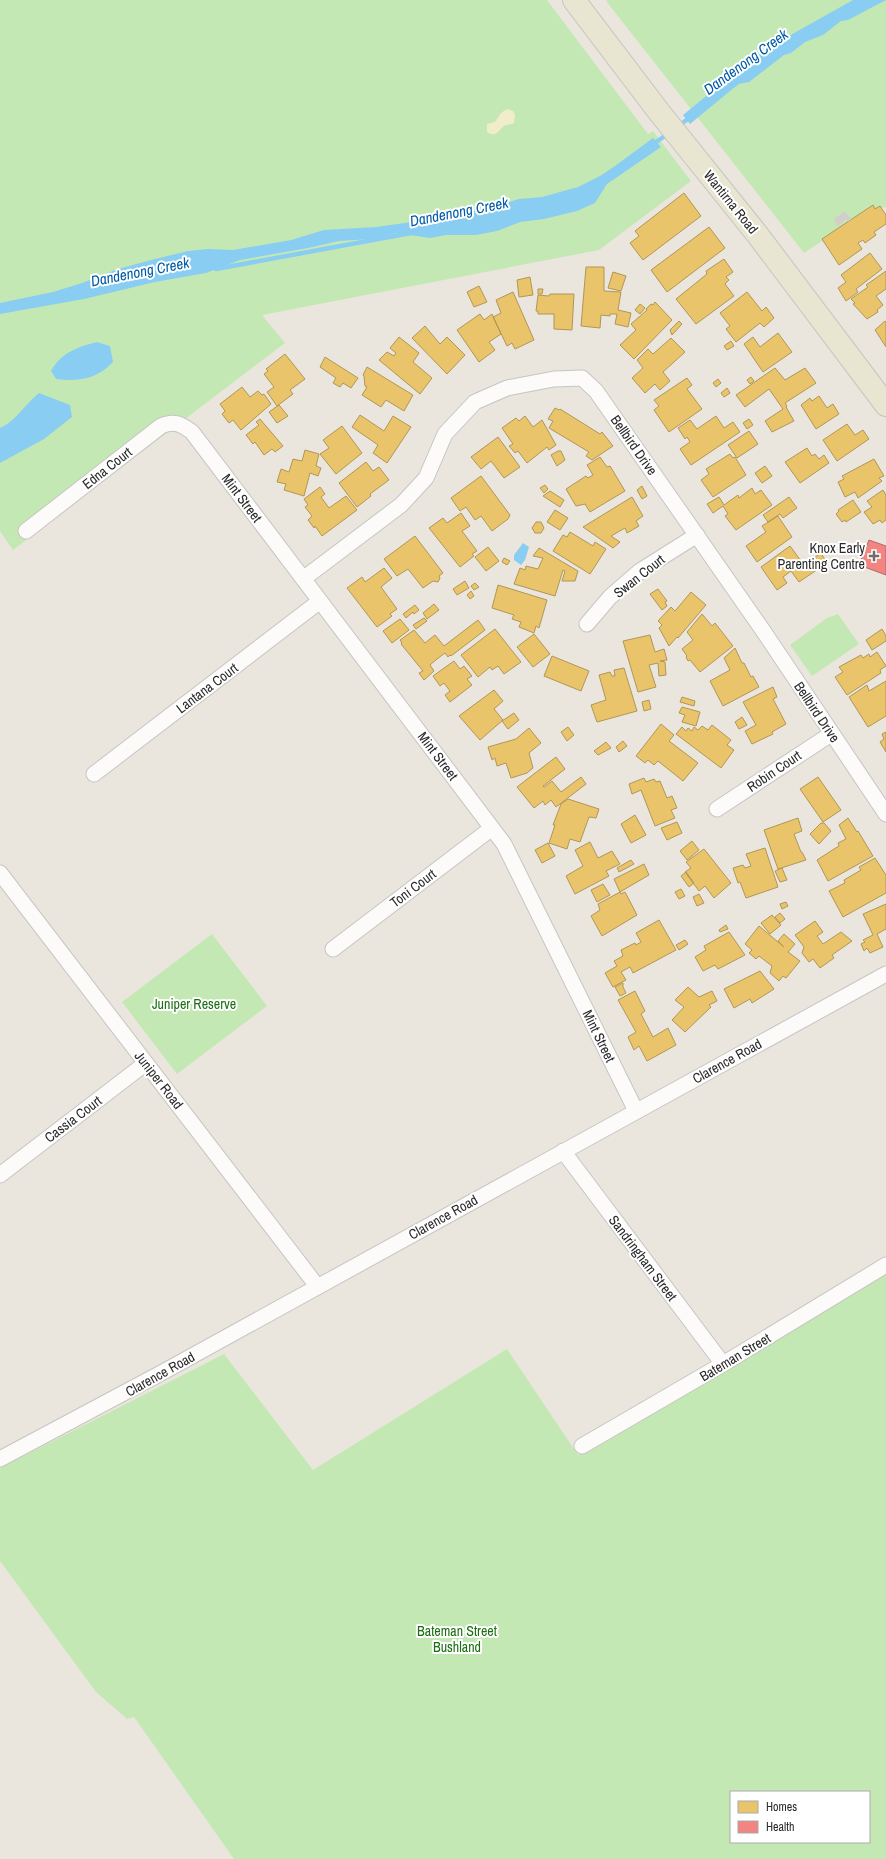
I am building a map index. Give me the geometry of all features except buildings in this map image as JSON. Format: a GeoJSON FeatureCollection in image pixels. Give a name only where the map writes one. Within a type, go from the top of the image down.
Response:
{"type":"FeatureCollection","features":[{"type":"Feature","properties":{"kind":"main road","name":"Wantirna Road"},"geometry":{"type":"LineString","coordinates":[[574,0],[658,112],[757,234],[886,405]]}},
{"type":"Feature","properties":{"kind":"street","name":"Bellbird Drive"},"geometry":{"type":"LineString","coordinates":[[303,578],[401,505],[426,478],[445,434],[475,402],[507,388],[554,379],[582,378],[596,391],[886,814]]}},
{"type":"Feature","properties":{"kind":"street","name":"Edna Court"},"geometry":{"type":"LineString","coordinates":[[26,531],[161,426],[175,422],[192,432]]}},
{"type":"Feature","properties":{"kind":"street","name":"Mint Street"},"geometry":{"type":"LineString","coordinates":[[192,432],[504,844],[636,1111]]}},
{"type":"Feature","properties":{"kind":"street","name":"Swan Court"},"geometry":{"type":"LineString","coordinates":[[587,624],[610,597],[640,571],[696,535]]}},
{"type":"Feature","properties":{"kind":"street","name":"Lantana Court"},"geometry":{"type":"LineString","coordinates":[[94,774],[320,601]]}},
{"type":"Feature","properties":{"kind":"street","name":"Robin Court"},"geometry":{"type":"LineString","coordinates":[[717,809],[831,734]]}},
{"type":"Feature","properties":{"kind":"street","name":"Toni Court"},"geometry":{"type":"LineString","coordinates":[[334,949],[492,828]]}},
{"type":"Feature","properties":{"kind":"street","name":"Juniper Road"},"geometry":{"type":"LineString","coordinates":[[0,873],[317,1286]]}},
{"type":"Feature","properties":{"kind":"street","name":"Clarence Road"},"geometry":{"type":"LineString","coordinates":[[0,1459],[114,1399],[886,974]]}},
{"type":"Feature","properties":{"kind":"street","name":"Cassia Court"},"geometry":{"type":"LineString","coordinates":[[0,1175],[146,1063]]}},
{"type":"Feature","properties":{"kind":"street","name":"Sandringham Street"},"geometry":{"type":"LineString","coordinates":[[563,1151],[723,1364]]}},
{"type":"Feature","properties":{"kind":"street","name":"Bateman Street"},"geometry":{"type":"LineString","coordinates":[[582,1446],[723,1364],[886,1265]]}},
{"type":"Feature","properties":{"kind":"green space"},"geometry":{"type":"Polygon","coordinates":[[[0,0],[547,0],[648,134],[653,131],[691,181],[599,250],[262,315],[285,343],[13,550],[0,531],[0,0]]]}},
{"type":"Feature","properties":{"kind":"green space"},"geometry":{"type":"Polygon","coordinates":[[[886,0],[886,207],[865,212],[804,253],[606,1],[886,0]]]}},
{"type":"Feature","properties":{"kind":"green space"},"geometry":{"type":"Polygon","coordinates":[[[838,614],[859,644],[812,676],[790,645],[827,618],[838,614]]]}},
{"type":"Feature","properties":{"kind":"green space","name":"Juniper Reserve"},"geometry":{"type":"Polygon","coordinates":[[[212,934],[267,1006],[177,1074],[122,1002],[212,934]]]}},
{"type":"Feature","properties":{"kind":"green space","name":"Bateman Street Bushland"},"geometry":{"type":"Polygon","coordinates":[[[886,1274],[886,1859],[234,1859],[134,1717],[127,1719],[96,1692],[0,1561],[0,1468],[224,1354],[313,1470],[507,1349],[578,1455],[886,1274]]]}},
{"type":"Feature","properties":{"kind":"sand"},"geometry":{"type":"Polygon","coordinates":[[[507,109],[513,111],[515,115],[514,123],[504,126],[495,134],[490,134],[487,132],[487,124],[495,122],[501,113],[507,109]]]}},
{"type":"Feature","properties":{"kind":"water"},"geometry":{"type":"Polygon","coordinates":[[[853,0],[886,0],[848,20],[841,21],[823,35],[805,42],[791,53],[784,55],[749,82],[739,84],[690,124],[683,115],[738,70],[771,46],[853,0]]]}},
{"type":"Feature","properties":{"kind":"water"},"geometry":{"type":"Polygon","coordinates":[[[653,138],[661,147],[607,184],[595,203],[577,211],[544,219],[520,222],[497,231],[476,235],[446,235],[430,238],[397,233],[372,239],[339,241],[240,260],[206,273],[155,282],[84,299],[0,314],[0,303],[53,292],[118,269],[188,251],[208,249],[233,250],[291,240],[324,230],[376,227],[412,222],[484,209],[519,199],[542,197],[578,187],[600,176],[653,138]]]}},
{"type":"Feature","properties":{"kind":"water"},"geometry":{"type":"Polygon","coordinates":[[[97,342],[110,346],[113,362],[107,368],[94,376],[87,378],[72,380],[56,379],[51,371],[65,355],[83,346],[97,342]]]}},
{"type":"Feature","properties":{"kind":"water"},"geometry":{"type":"Polygon","coordinates":[[[39,393],[70,405],[72,417],[44,439],[0,463],[0,428],[16,417],[39,393]]]}},
{"type":"Feature","properties":{"kind":"water"},"geometry":{"type":"Polygon","coordinates":[[[523,543],[529,547],[525,560],[521,565],[514,560],[514,555],[523,543]]]}},
{"type":"Feature","properties":{"kind":"waterway","name":"Dandenong Creek"},"geometry":{"type":"LineString","coordinates":[[678,126],[691,117]]}},
{"type":"Feature","properties":{"kind":"waterway","name":"Dandenong Creek"},"geometry":{"type":"LineString","coordinates":[[652,145],[669,133]]}},
{"type":"Feature","properties":{"kind":"waterway","name":"Dandenong Creek"},"geometry":{"type":"LineString","coordinates":[[216,269],[411,233]]}},
{"type":"Feature","properties":{"kind":"place","name":"Knox Early Parenting Centre"},"geometry":{"type":"Point","coordinates":[874,556]}}]}
